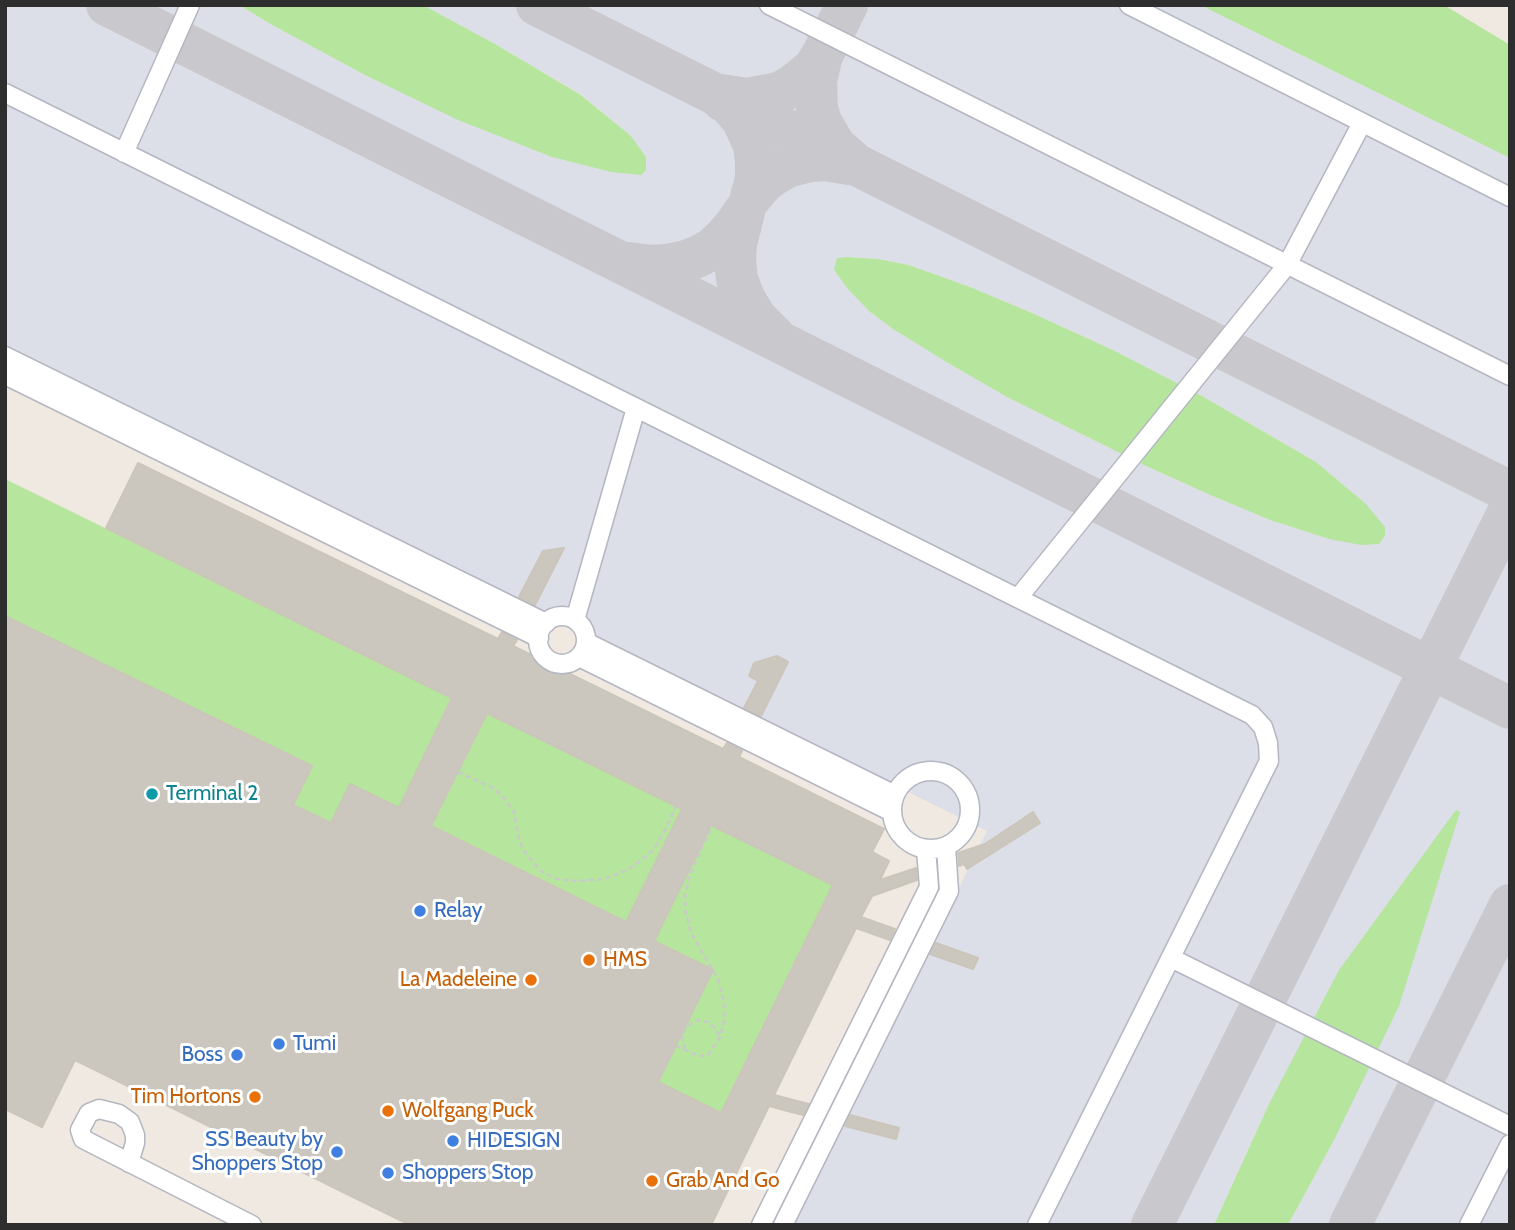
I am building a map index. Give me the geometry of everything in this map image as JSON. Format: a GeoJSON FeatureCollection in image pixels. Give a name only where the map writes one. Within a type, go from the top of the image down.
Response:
{"type":"FeatureCollection","features":[{"type":"Feature","properties":{"kind":"lane"},"geometry":{"type":"LineString","coordinates":[[124,153],[190,5]]}},
{"type":"Feature","properties":{"kind":"lane"},"geometry":{"type":"LineString","coordinates":[[769,5],[1510,376]]}},
{"type":"Feature","properties":{"kind":"lane"},"geometry":{"type":"LineString","coordinates":[[1129,5],[1510,197]]}},
{"type":"Feature","properties":{"kind":"lane"},"geometry":{"type":"LineString","coordinates":[[5,93],[1252,715],[1263,727],[1268,743],[1269,761],[1037,1225]]}},
{"type":"Feature","properties":{"kind":"lane"},"geometry":{"type":"LineString","coordinates":[[1018,598],[1287,265],[1362,122]]}},
{"type":"Feature","properties":{"kind":"lane"},"geometry":{"type":"LineString","coordinates":[[5,356],[543,630]]}},
{"type":"Feature","properties":{"kind":"lane"},"geometry":{"type":"LineString","coordinates":[[5,375],[543,630]]}},
{"type":"Feature","properties":{"kind":"lane"},"geometry":{"type":"LineString","coordinates":[[575,620],[636,408]]}},
{"type":"Feature","properties":{"kind":"lane"},"geometry":{"type":"LineString","coordinates":[[565,616],[575,620],[583,629],[582,650],[567,663],[551,661],[540,649],[543,630],[557,617],[565,616]]}},
{"type":"Feature","properties":{"kind":"lane"},"geometry":{"type":"LineString","coordinates":[[582,650],[894,803]]}},
{"type":"Feature","properties":{"kind":"lane"},"geometry":{"type":"LineString","coordinates":[[939,772],[956,780],[967,794],[969,820],[960,836],[946,847],[926,849],[902,836],[896,828],[894,803],[903,783],[911,777],[919,773],[939,772]]}},
{"type":"Feature","properties":{"kind":"lane"},"geometry":{"type":"LineString","coordinates":[[783,1225],[949,891],[946,847]]}},
{"type":"Feature","properties":{"kind":"lane"},"geometry":{"type":"LineString","coordinates":[[761,1225],[929,887],[926,849]]}},
{"type":"Feature","properties":{"kind":"lane"},"geometry":{"type":"LineString","coordinates":[[1171,958],[1510,1126]]}},
{"type":"Feature","properties":{"kind":"lane"},"geometry":{"type":"LineString","coordinates":[[1469,1225],[1510,1144]]}},
{"type":"Feature","properties":{"kind":"lane"},"geometry":{"type":"LineString","coordinates":[[129,1163],[252,1225]]}},
{"type":"Feature","properties":{"kind":"path"},"geometry":{"type":"LineString","coordinates":[[458,772],[493,788],[505,799],[514,812],[524,851],[541,871],[556,879],[604,879],[635,865],[653,850],[676,806]]}},
{"type":"Feature","properties":{"kind":"path"},"geometry":{"type":"LineString","coordinates":[[676,1046],[699,1056],[708,1055],[720,1037],[724,1021],[722,990],[691,933],[685,909],[689,877],[712,825]]}},
{"type":"Feature","properties":{"kind":"path"},"geometry":{"type":"LineString","coordinates":[[687,1052],[683,1047],[682,1037],[692,1022],[707,1022],[715,1028],[720,1037]]}},
{"type":"Feature","properties":{"kind":"shaded area"},"geometry":{"type":"Polygon","coordinates":[[[5,5],[239,5],[365,75],[459,120],[552,157],[611,172],[646,157],[631,136],[582,95],[423,5],[1200,5],[1510,158],[1510,1225],[1288,1225],[1334,1140],[1268,1106],[1214,1225],[792,1225],[987,831],[5,344],[5,5]],[[847,257],[834,270],[869,311],[893,329],[1007,397],[1208,494],[1270,520],[1329,539],[1365,503],[1316,462],[1202,396],[1113,350],[970,287],[909,265],[847,257]]]}},
{"type":"Feature","properties":{"kind":"green space"},"geometry":{"type":"Polygon","coordinates":[[[239,5],[423,5],[581,95],[631,136],[646,157],[646,170],[641,175],[611,172],[552,157],[458,120],[365,75],[239,5]]]}},
{"type":"Feature","properties":{"kind":"green space"},"geometry":{"type":"Polygon","coordinates":[[[1200,5],[1444,5],[1510,45],[1510,158],[1200,5]]]}},
{"type":"Feature","properties":{"kind":"green space"},"geometry":{"type":"Polygon","coordinates":[[[837,258],[909,265],[970,287],[1113,350],[1202,396],[1316,462],[1365,503],[1385,527],[1385,535],[1379,544],[1361,545],[1329,539],[1270,520],[1146,466],[1007,397],[893,329],[869,311],[834,270],[837,258]]]}},
{"type":"Feature","properties":{"kind":"green space"},"geometry":{"type":"Polygon","coordinates":[[[5,479],[452,698],[399,808],[351,784],[331,823],[293,805],[312,766],[5,616],[5,479]]]}},
{"type":"Feature","properties":{"kind":"green space"},"geometry":{"type":"Polygon","coordinates":[[[487,713],[682,809],[626,922],[431,826],[487,713]]]}},
{"type":"Feature","properties":{"kind":"green space"},"geometry":{"type":"Polygon","coordinates":[[[1456,810],[1460,812],[1399,1006],[1334,1140],[1288,1225],[1214,1225],[1268,1106],[1339,970],[1456,810]]]}},
{"type":"Feature","properties":{"kind":"green space"},"geometry":{"type":"Polygon","coordinates":[[[711,825],[833,885],[721,1113],[658,1082],[713,971],[654,941],[711,825]]]}},
{"type":"Feature","properties":{"kind":"building","name":"Terminal 2"},"geometry":{"type":"Polygon","coordinates":[[[138,463],[498,639],[502,632],[517,640],[513,646],[723,749],[727,743],[742,751],[739,757],[884,829],[872,852],[889,861],[880,880],[916,868],[917,880],[872,896],[861,917],[895,929],[890,940],[856,928],[774,1095],[809,1104],[803,1115],[769,1106],[711,1225],[410,1225],[75,1060],[42,1127],[5,1109],[5,616],[312,766],[293,805],[331,823],[350,784],[399,808],[452,698],[106,528],[138,463]],[[487,713],[431,826],[626,922],[682,809],[487,713]],[[711,825],[654,941],[713,970],[658,1082],[721,1113],[833,885],[711,825]]]}},
{"type":"Feature","properties":{"kind":"building"},"geometry":{"type":"Polygon","coordinates":[[[564,548],[535,605],[519,597],[543,551],[564,548]]]}},
{"type":"Feature","properties":{"kind":"building"},"geometry":{"type":"Polygon","coordinates":[[[777,656],[788,662],[761,716],[744,708],[758,681],[749,676],[754,663],[777,656]]]}},
{"type":"Feature","properties":{"kind":"building"},"geometry":{"type":"Polygon","coordinates":[[[1033,812],[1040,823],[967,869],[964,864],[959,866],[958,853],[985,844],[1033,812]]]}},
{"type":"Feature","properties":{"kind":"building"},"geometry":{"type":"Polygon","coordinates":[[[936,943],[978,958],[973,969],[930,954],[936,943]]]}},
{"type":"Feature","properties":{"kind":"building"},"geometry":{"type":"Polygon","coordinates":[[[850,1115],[899,1128],[896,1139],[845,1126],[850,1115]]]}},
{"type":"Feature","properties":{"kind":"taxiway"},"geometry":{"type":"LineString","coordinates":[[107,5],[1510,708]]}},
{"type":"Feature","properties":{"kind":"taxiway"},"geometry":{"type":"LineString","coordinates":[[537,5],[1510,492]]}},
{"type":"Feature","properties":{"kind":"taxiway"},"geometry":{"type":"LineString","coordinates":[[810,80],[847,5]]}},
{"type":"Feature","properties":{"kind":"taxiway"},"geometry":{"type":"LineString","coordinates":[[721,95],[747,99],[779,93],[806,75],[822,55],[816,81],[817,109],[835,146],[851,160]]}},
{"type":"Feature","properties":{"kind":"taxiway"},"geometry":{"type":"LineString","coordinates":[[722,100],[742,119],[754,145],[756,180],[751,197],[764,182],[787,167],[825,160],[849,164]]}},
{"type":"Feature","properties":{"kind":"taxiway"},"geometry":{"type":"LineString","coordinates":[[629,263],[667,265],[697,257],[724,238],[744,212],[736,244],[737,279],[756,318],[775,337]]}},
{"type":"Feature","properties":{"kind":"taxiway"},"geometry":{"type":"LineString","coordinates":[[1152,1225],[1510,509]]}},
{"type":"Feature","properties":{"kind":"taxiway"},"geometry":{"type":"LineString","coordinates":[[1350,1225],[1510,905]]}},
{"type":"Feature","properties":{"kind":"place","name":"Terminal 2"},"geometry":{"type":"Point","coordinates":[152,794]}},
{"type":"Feature","properties":{"kind":"place","name":"Relay"},"geometry":{"type":"Point","coordinates":[420,911]}},
{"type":"Feature","properties":{"kind":"place","name":"HMS"},"geometry":{"type":"Point","coordinates":[589,960]}},
{"type":"Feature","properties":{"kind":"place","name":"La Madeleine"},"geometry":{"type":"Point","coordinates":[531,980]}},
{"type":"Feature","properties":{"kind":"place","name":"Tumi"},"geometry":{"type":"Point","coordinates":[279,1044]}},
{"type":"Feature","properties":{"kind":"place","name":"Boss"},"geometry":{"type":"Point","coordinates":[237,1055]}},
{"type":"Feature","properties":{"kind":"place","name":"Tim Hortons"},"geometry":{"type":"Point","coordinates":[255,1097]}},
{"type":"Feature","properties":{"kind":"place","name":"Wolfgang Puck"},"geometry":{"type":"Point","coordinates":[388,1111]}},
{"type":"Feature","properties":{"kind":"place","name":"HIDESIGN"},"geometry":{"type":"Point","coordinates":[453,1141]}},
{"type":"Feature","properties":{"kind":"place","name":"SS Beauty by Shoppers Stop"},"geometry":{"type":"Point","coordinates":[337,1152]}},
{"type":"Feature","properties":{"kind":"place","name":"Shoppers Stop"},"geometry":{"type":"Point","coordinates":[388,1173]}},
{"type":"Feature","properties":{"kind":"place","name":"Grab And Go"},"geometry":{"type":"Point","coordinates":[652,1181]}}]}
